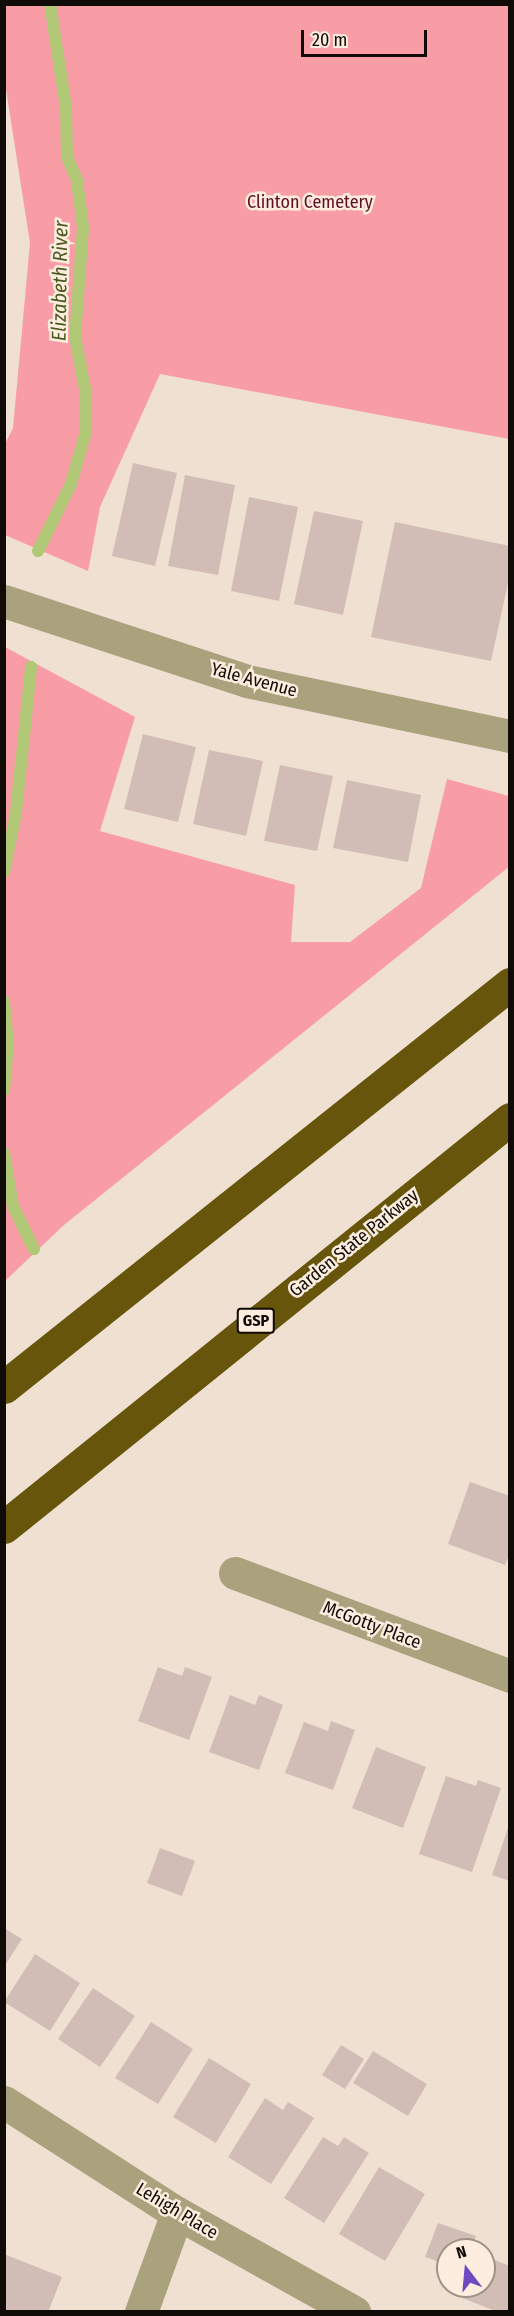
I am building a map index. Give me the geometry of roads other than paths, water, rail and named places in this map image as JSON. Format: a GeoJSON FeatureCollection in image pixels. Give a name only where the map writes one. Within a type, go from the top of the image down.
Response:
{"type":"FeatureCollection","features":[{"type":"Feature","properties":{"kind":"highway"},"geometry":{"type":"LineString","coordinates":[[4,1387],[510,984]]}},
{"type":"Feature","properties":{"kind":"highway","name":"Garden State Parkway"},"geometry":{"type":"LineString","coordinates":[[4,1527],[510,1119]]}},
{"type":"Feature","properties":{"kind":"street","name":"Yale Avenue"},"geometry":{"type":"LineString","coordinates":[[4,601],[247,681],[510,736]]}},
{"type":"Feature","properties":{"kind":"street","name":"McGotty Place"},"geometry":{"type":"LineString","coordinates":[[236,1573],[510,1676]]}},
{"type":"Feature","properties":{"kind":"street","name":"Lehigh Place"},"geometry":{"type":"LineString","coordinates":[[4,2102],[177,2213],[354,2312]]}},
{"type":"Feature","properties":{"kind":"street"},"geometry":{"type":"LineString","coordinates":[[141,2312],[177,2213]]}},
{"type":"Feature","properties":{"kind":"waterway","name":"Elizabeth River"},"geometry":{"type":"LineString","coordinates":[[38,551],[71,484],[85,435],[85,389],[75,337],[83,227],[77,180],[67,156],[66,108],[50,4]]}},
{"type":"Feature","properties":{"kind":"waterway","name":"Elizabeth River"},"geometry":{"type":"LineString","coordinates":[[4,872],[16,813],[31,667]]}},
{"type":"Feature","properties":{"kind":"waterway","name":"Elizabeth River"},"geometry":{"type":"LineString","coordinates":[[4,1001],[8,1044],[4,1090]]}},
{"type":"Feature","properties":{"kind":"waterway","name":"Elizabeth River"},"geometry":{"type":"LineString","coordinates":[[4,1153],[13,1206],[34,1249]]}},
{"type":"Feature","properties":{"kind":"park label","name":"Clinton Cemetery"},"geometry":{"type":"Point","coordinates":[310,202]}}]}
